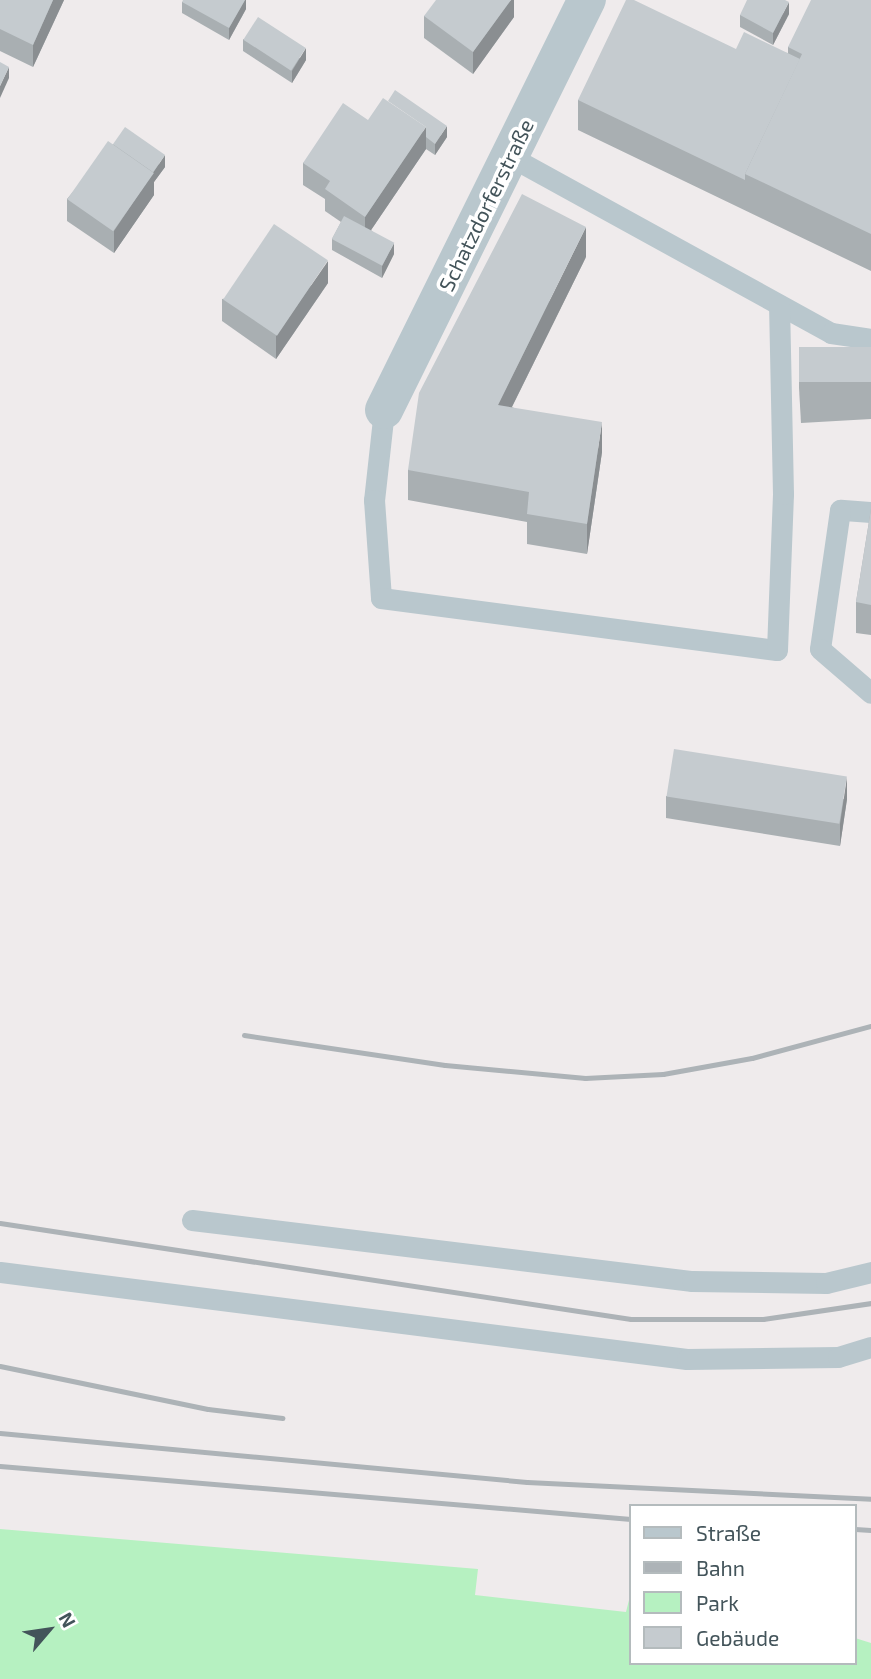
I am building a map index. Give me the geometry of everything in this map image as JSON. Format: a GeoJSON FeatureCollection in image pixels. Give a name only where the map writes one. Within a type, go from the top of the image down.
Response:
{"type":"FeatureCollection","features":[{"type":"Feature","properties":{"kind":"street","name":"Schatzdorferstraße"},"geometry":{"type":"LineString","coordinates":[[384,410],[587,0]]}},
{"type":"Feature","properties":{"kind":"lane"},"geometry":{"type":"LineString","coordinates":[[510,158],[831,333],[871,339]]}},
{"type":"Feature","properties":{"kind":"lane"},"geometry":{"type":"LineString","coordinates":[[384,410],[374,500],[381,598],[778,650],[783,494],[779,304]]}},
{"type":"Feature","properties":{"kind":"lane"},"geometry":{"type":"LineString","coordinates":[[871,512],[840,510],[820,649],[871,692]]}},
{"type":"Feature","properties":{"kind":"lane"},"geometry":{"type":"LineString","coordinates":[[192,1220],[692,1280],[826,1283],[871,1272]]}},
{"type":"Feature","properties":{"kind":"lane"},"geometry":{"type":"LineString","coordinates":[[0,1272],[687,1359],[838,1357],[871,1347]]}},
{"type":"Feature","properties":{"kind":"green space"},"geometry":{"type":"Polygon","coordinates":[[[0,1529],[478,1569],[475,1595],[626,1612],[630,1596],[630,1665],[857,1665],[857,1639],[871,1643],[871,1679],[0,1679],[0,1529]]]}},
{"type":"Feature","properties":{"kind":"building"},"geometry":{"type":"Polygon","coordinates":[[[0,0],[53,0],[33,45],[0,29],[0,0]]]}},
{"type":"Feature","properties":{"kind":"building"},"geometry":{"type":"Polygon","coordinates":[[[245,0],[229,28],[182,2],[245,0]]]}},
{"type":"Feature","properties":{"kind":"building"},"geometry":{"type":"Polygon","coordinates":[[[436,0],[511,0],[473,52],[424,16],[436,0]]]}},
{"type":"Feature","properties":{"kind":"building"},"geometry":{"type":"Polygon","coordinates":[[[626,0],[634,0],[736,49],[744,32],[800,59],[745,174],[745,180],[578,100],[626,0]]]}},
{"type":"Feature","properties":{"kind":"building"},"geometry":{"type":"Polygon","coordinates":[[[747,0],[789,2],[773,33],[740,15],[747,0]]]}},
{"type":"Feature","properties":{"kind":"building"},"geometry":{"type":"Polygon","coordinates":[[[811,0],[871,0],[871,234],[745,174],[802,54],[788,47],[811,0]]]}},
{"type":"Feature","properties":{"kind":"building"},"geometry":{"type":"Polygon","coordinates":[[[258,17],[306,48],[291,71],[243,40],[258,17]]]}},
{"type":"Feature","properties":{"kind":"building"},"geometry":{"type":"Polygon","coordinates":[[[0,62],[9,67],[0,86],[0,62]]]}},
{"type":"Feature","properties":{"kind":"building"},"geometry":{"type":"Polygon","coordinates":[[[395,90],[447,126],[435,144],[426,137],[426,127],[388,101],[395,90]]]}},
{"type":"Feature","properties":{"kind":"building"},"geometry":{"type":"Polygon","coordinates":[[[383,98],[426,127],[365,217],[325,189],[330,181],[303,163],[343,103],[368,120],[383,98]]]}},
{"type":"Feature","properties":{"kind":"building"},"geometry":{"type":"Polygon","coordinates":[[[125,127],[165,155],[153,172],[113,144],[125,127]]]}},
{"type":"Feature","properties":{"kind":"building"},"geometry":{"type":"Polygon","coordinates":[[[108,141],[154,173],[113,231],[67,199],[108,141]]]}},
{"type":"Feature","properties":{"kind":"building"},"geometry":{"type":"Polygon","coordinates":[[[522,194],[586,227],[498,405],[602,422],[587,524],[527,514],[529,492],[408,470],[419,393],[522,194]]]}},
{"type":"Feature","properties":{"kind":"building"},"geometry":{"type":"Polygon","coordinates":[[[344,216],[394,243],[382,266],[332,239],[344,216]]]}},
{"type":"Feature","properties":{"kind":"building"},"geometry":{"type":"Polygon","coordinates":[[[274,224],[328,260],[277,336],[223,299],[274,224]]]}},
{"type":"Feature","properties":{"kind":"building"},"geometry":{"type":"Polygon","coordinates":[[[799,347],[871,347],[871,382],[799,382],[799,347]]]}},
{"type":"Feature","properties":{"kind":"building"},"geometry":{"type":"Polygon","coordinates":[[[871,509],[871,605],[856,602],[871,509]]]}},
{"type":"Feature","properties":{"kind":"building"},"geometry":{"type":"Polygon","coordinates":[[[674,749],[847,776],[839,824],[666,796],[674,749]]]}},
{"type":"Feature","properties":{"kind":"railway"},"geometry":{"type":"LineString","coordinates":[[244,1035],[445,1065],[585,1078],[663,1074],[752,1058],[871,1026]]}},
{"type":"Feature","properties":{"kind":"railway"},"geometry":{"type":"LineString","coordinates":[[0,1223],[631,1319],[763,1319],[871,1303]]}},
{"type":"Feature","properties":{"kind":"railway"},"geometry":{"type":"LineString","coordinates":[[0,1366],[208,1409],[282,1418]]}},
{"type":"Feature","properties":{"kind":"railway"},"geometry":{"type":"LineString","coordinates":[[0,1433],[527,1482],[871,1499]]}},
{"type":"Feature","properties":{"kind":"railway"},"geometry":{"type":"LineString","coordinates":[[0,1466],[630,1519]]}},
{"type":"Feature","properties":{"kind":"railway"},"geometry":{"type":"LineString","coordinates":[[857,1529],[871,1530]]}}]}
